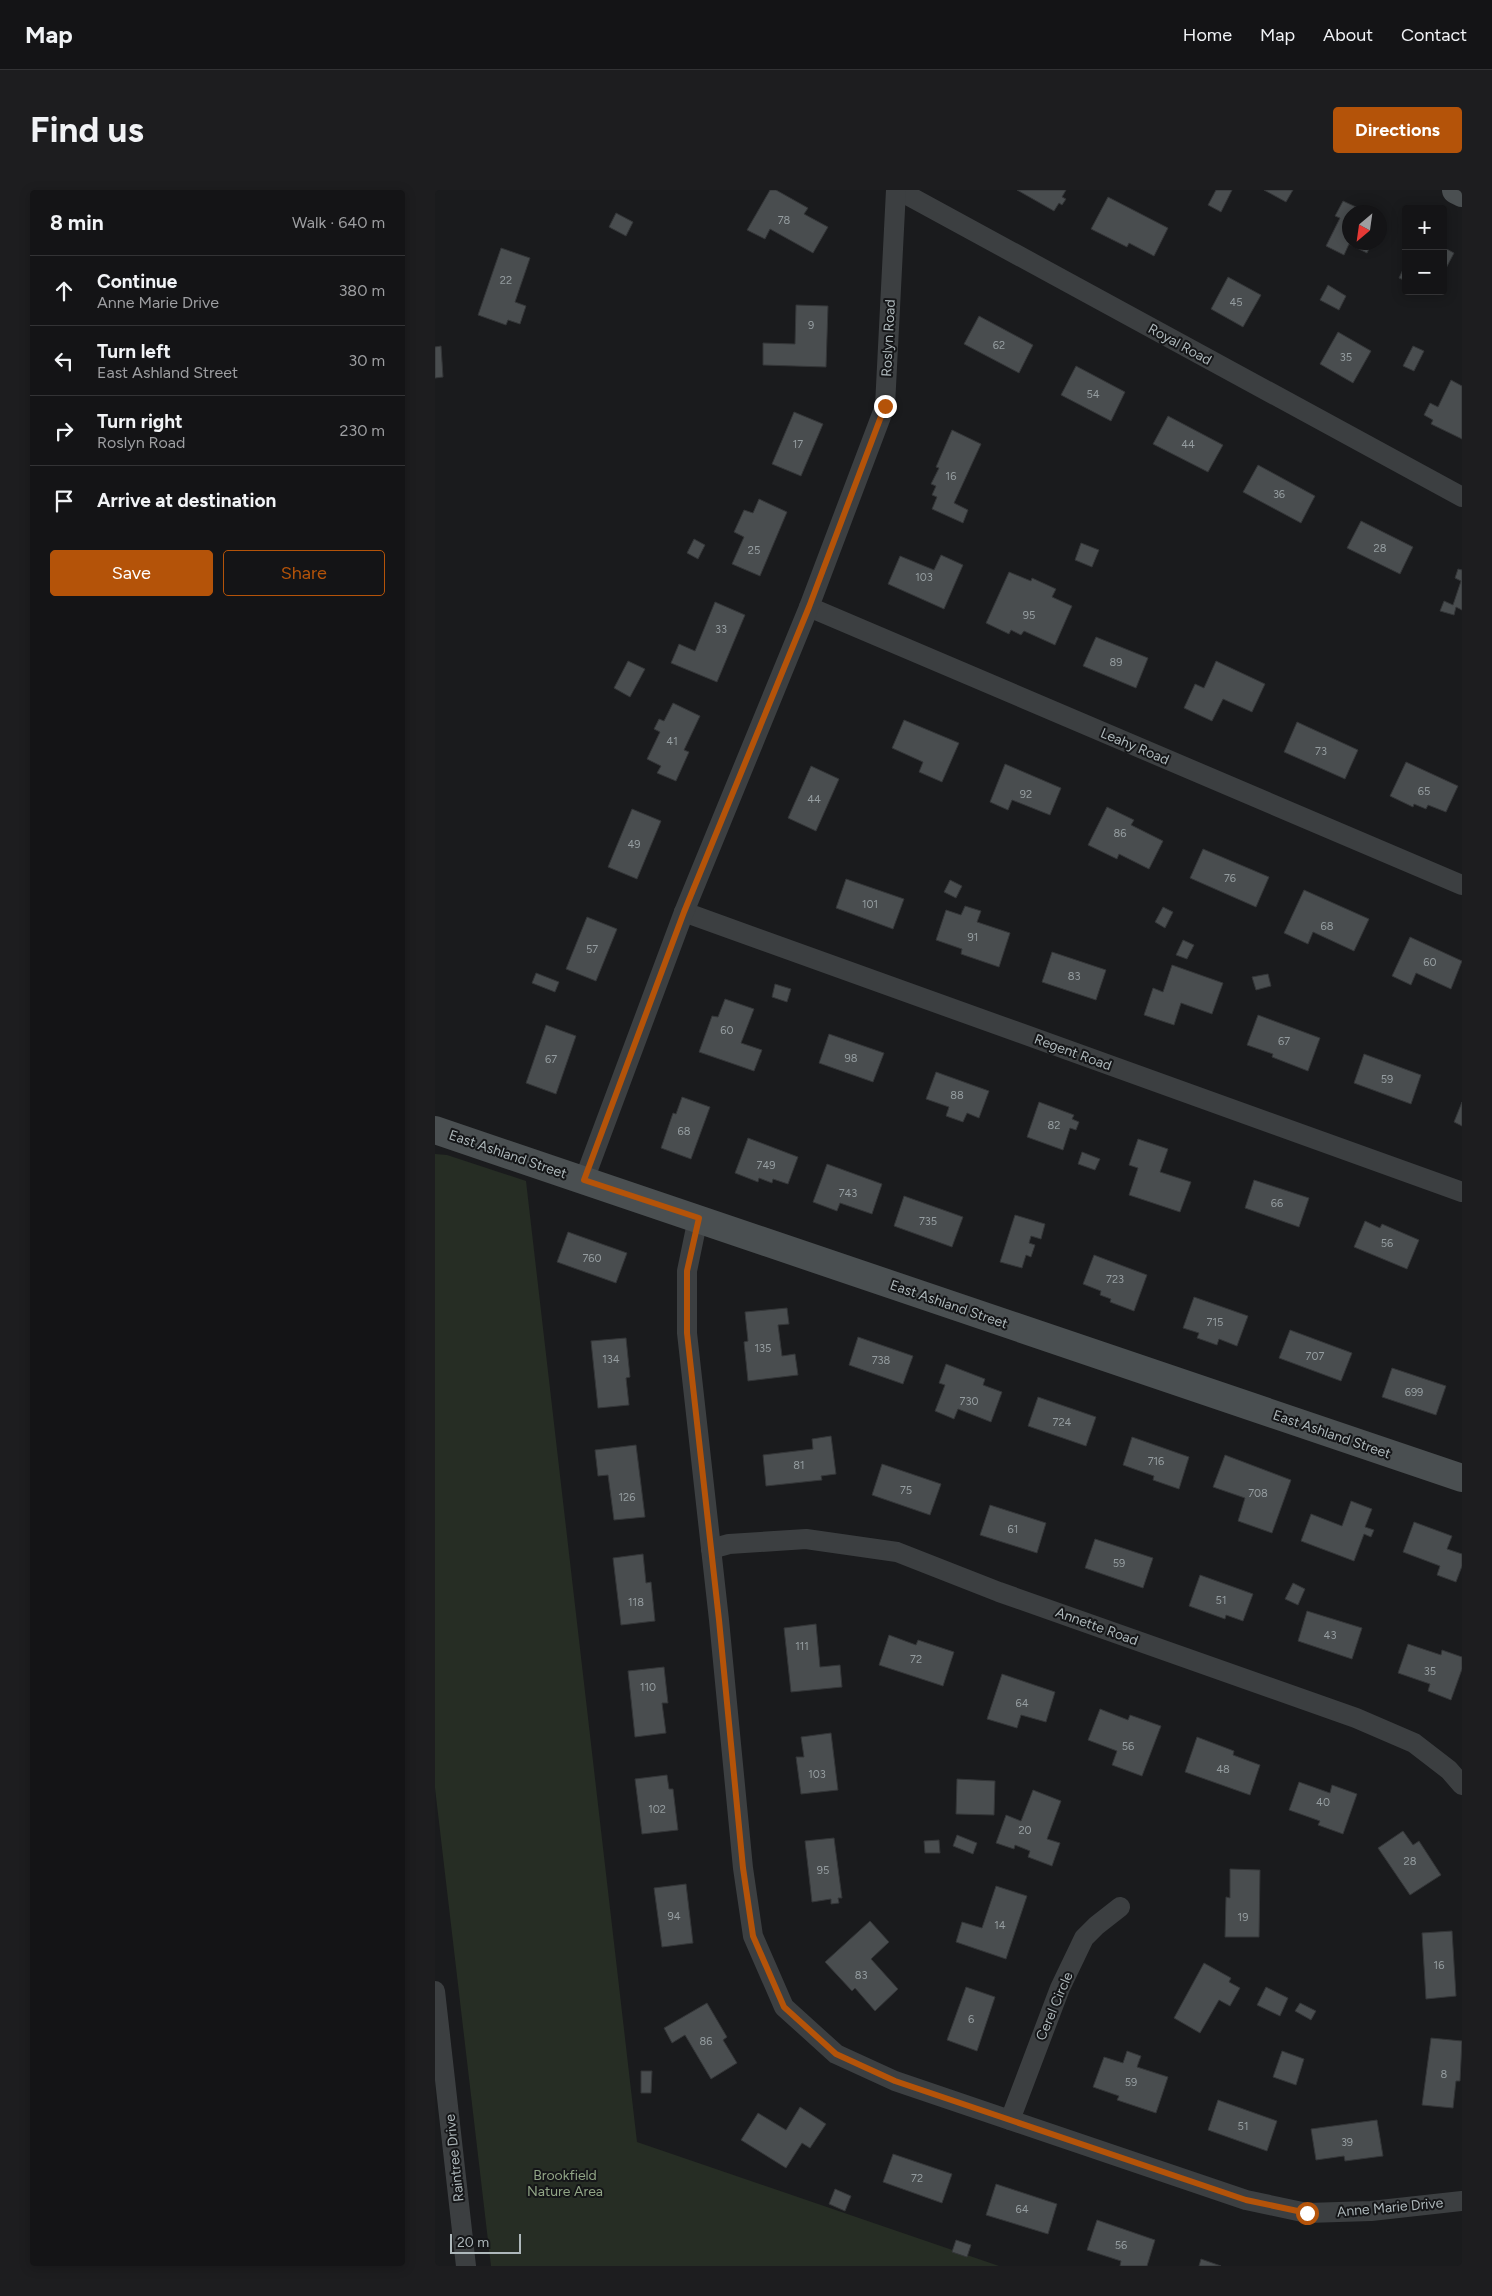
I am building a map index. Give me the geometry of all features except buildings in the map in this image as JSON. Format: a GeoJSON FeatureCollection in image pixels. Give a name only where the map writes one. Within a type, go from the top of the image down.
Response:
{"type":"FeatureCollection","features":[{"type":"Feature","properties":{"kind":"main road"},"geometry":{"type":"LineString","coordinates":[[1456,190],[1462,193]]}},
{"type":"Feature","properties":{"kind":"main road","name":"East Ashland Street"},"geometry":{"type":"LineString","coordinates":[[435,1130],[1462,1478]]}},
{"type":"Feature","properties":{"kind":"street","name":"Royal Road"},"geometry":{"type":"LineString","coordinates":[[897,190],[1462,497]]}},
{"type":"Feature","properties":{"kind":"street","name":"Roslyn Road"},"geometry":{"type":"LineString","coordinates":[[584,1180],[684,912],[809,607],[885,406],[897,190]]}},
{"type":"Feature","properties":{"kind":"street","name":"Leahy Road"},"geometry":{"type":"LineString","coordinates":[[809,607],[1462,885]]}},
{"type":"Feature","properties":{"kind":"street","name":"Regent Road"},"geometry":{"type":"LineString","coordinates":[[684,912],[1462,1192]]}},
{"type":"Feature","properties":{"kind":"street","name":"Anne Marie Drive"},"geometry":{"type":"LineString","coordinates":[[699,1218],[687,1271],[687,1333],[743,1868],[753,1936],[784,2007],[836,2054],[895,2081],[1246,2200],[1307,2213],[1371,2210],[1462,2201]]}},
{"type":"Feature","properties":{"kind":"street","name":"Annette Road"},"geometry":{"type":"LineString","coordinates":[[711,1548],[729,1544],[806,1539],[897,1552],[999,1592],[1356,1718],[1414,1743],[1449,1770],[1462,1784]]}},
{"type":"Feature","properties":{"kind":"street","name":"Cerel Circle"},"geometry":{"type":"LineString","coordinates":[[1010,2120],[1060,1988],[1084,1938],[1097,1925],[1121,1907]]}},
{"type":"Feature","properties":{"kind":"street","name":"Raintree Drive"},"geometry":{"type":"LineString","coordinates":[[435,1991],[466,2266]]}},
{"type":"Feature","properties":{"kind":"green space","name":"Brookfield Nature Area"},"geometry":{"type":"Polygon","coordinates":[[[435,1154],[447,1155],[526,1181],[637,2142],[999,2266],[491,2266],[435,1788],[435,1154]]]}},
{"type":"Feature","properties":{"kind":"route"},"geometry":{"type":"LineString","coordinates":[[885,406],[809,607],[684,912],[584,1180],[699,1218],[687,1271],[687,1333],[719,1620],[743,1868],[753,1936],[784,2007],[836,2054],[895,2081],[1195,2183],[1246,2200],[1307,2213]]}}]}
